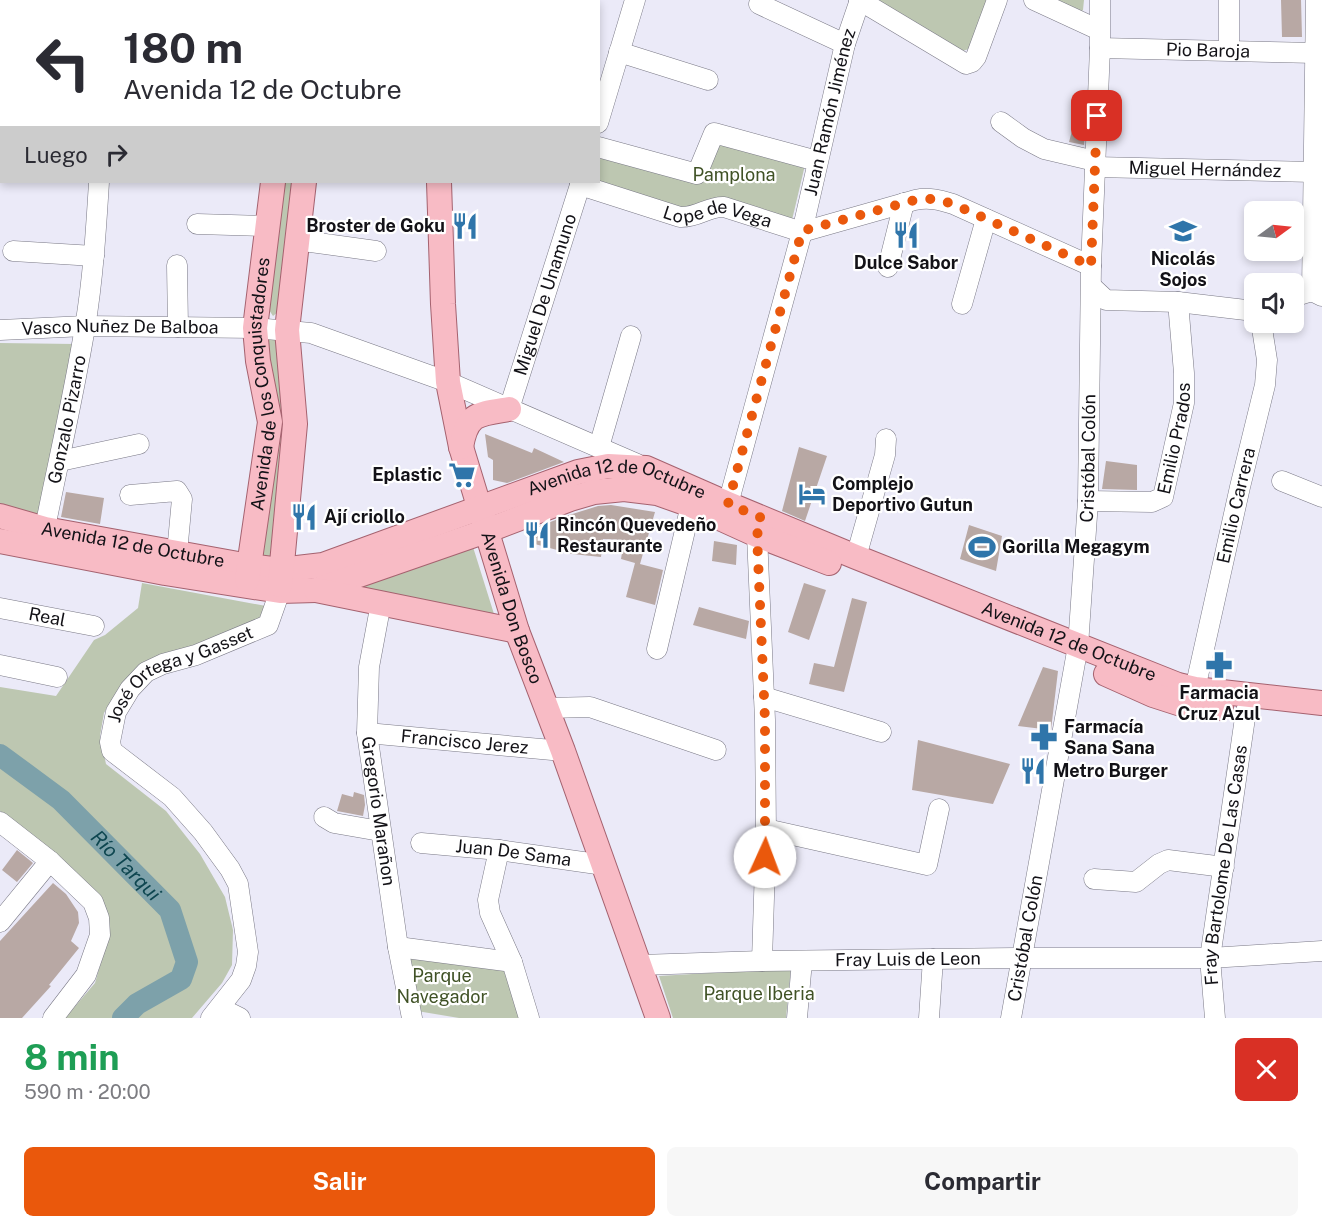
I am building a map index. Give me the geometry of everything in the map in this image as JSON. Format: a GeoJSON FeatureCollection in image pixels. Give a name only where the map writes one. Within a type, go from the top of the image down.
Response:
{"type":"FeatureCollection","features":[{"type":"Feature","properties":{"kind":"main road","name":"Avenida de los Conquistadores"},"geometry":{"type":"LineString","coordinates":[[248,576],[270,422],[258,361],[255,328],[273,183]]}},
{"type":"Feature","properties":{"kind":"main road","name":"Avenida de los Conquistadores"},"geometry":{"type":"LineString","coordinates":[[280,581],[295,424],[287,330],[304,183]]}},
{"type":"Feature","properties":{"kind":"main road","name":"Avenida Don Bosco"},"geometry":{"type":"LineString","coordinates":[[439,183],[448,382],[461,447],[517,631],[563,751],[658,1018]]}},
{"type":"Feature","properties":{"kind":"main road"},"geometry":{"type":"LineString","coordinates":[[461,447],[464,429],[473,419],[484,413],[509,409]]}},
{"type":"Feature","properties":{"kind":"main road","name":"Avenida 12 de Octubre"},"geometry":{"type":"LineString","coordinates":[[280,581],[579,472],[608,466],[646,468],[728,504],[760,527],[1077,653],[1195,689],[1322,703]]}},
{"type":"Feature","properties":{"kind":"main road","name":"Avenida 12 de Octubre"},"geometry":{"type":"LineString","coordinates":[[0,516],[43,539],[280,581],[316,590],[486,531],[570,498],[594,492],[624,489],[657,493],[855,556],[1077,653],[1153,695],[1184,705],[1322,718]]}},
{"type":"Feature","properties":{"kind":"main road","name":"Avenida 12 de Octubre"},"geometry":{"type":"LineString","coordinates":[[0,541],[43,539],[177,553],[248,576]]}},
{"type":"Feature","properties":{"kind":"main road"},"geometry":{"type":"LineString","coordinates":[[316,590],[517,631]]}},
{"type":"Feature","properties":{"kind":"street"},"geometry":{"type":"LineString","coordinates":[[600,117],[635,0]]}},
{"type":"Feature","properties":{"kind":"street"},"geometry":{"type":"LineString","coordinates":[[860,0],[966,64],[972,62],[976,57],[997,0]]}},
{"type":"Feature","properties":{"kind":"street","name":"Juan Ramón Jiménez"},"geometry":{"type":"LineString","coordinates":[[728,504],[802,231],[845,44],[860,0]]}},
{"type":"Feature","properties":{"kind":"street"},"geometry":{"type":"LineString","coordinates":[[1034,0],[1100,39]]}},
{"type":"Feature","properties":{"kind":"street","name":"Cristóbal Colón"},"geometry":{"type":"LineString","coordinates":[[1011,1018],[1077,653],[1088,501],[1091,266],[1100,0]]}},
{"type":"Feature","properties":{"kind":"street"},"geometry":{"type":"LineString","coordinates":[[1228,50],[1229,0]]}},
{"type":"Feature","properties":{"kind":"street"},"geometry":{"type":"LineString","coordinates":[[1316,0],[1317,293]]}},
{"type":"Feature","properties":{"kind":"street"},"geometry":{"type":"LineString","coordinates":[[759,4],[845,44]]}},
{"type":"Feature","properties":{"kind":"street","name":"Pio Baroja"},"geometry":{"type":"LineString","coordinates":[[1100,39],[1228,50],[1315,53]]}},
{"type":"Feature","properties":{"kind":"street"},"geometry":{"type":"LineString","coordinates":[[620,52],[708,80]]}},
{"type":"Feature","properties":{"kind":"street","name":"Miguel Hernández"},"geometry":{"type":"LineString","coordinates":[[1001,122],[1023,138],[1044,149],[1095,164],[1316,184]]}},
{"type":"Feature","properties":{"kind":"street"},"geometry":{"type":"LineString","coordinates":[[600,148],[696,174],[714,133],[817,161]]}},
{"type":"Feature","properties":{"kind":"street","name":"Gonzalo Pizarro"},"geometry":{"type":"LineString","coordinates":[[43,539],[85,326],[94,256],[99,183]]}},
{"type":"Feature","properties":{"kind":"street","name":"Lope de Vega"},"geometry":{"type":"LineString","coordinates":[[581,183],[680,217],[693,217],[717,207],[724,207],[802,231]]}},
{"type":"Feature","properties":{"kind":"street","name":"Miguel De Unamuno"},"geometry":{"type":"LineString","coordinates":[[509,409],[581,183]]}},
{"type":"Feature","properties":{"kind":"street"},"geometry":{"type":"LineString","coordinates":[[802,231],[925,198],[937,199],[1091,266]]}},
{"type":"Feature","properties":{"kind":"street"},"geometry":{"type":"LineString","coordinates":[[888,267],[904,203]]}},
{"type":"Feature","properties":{"kind":"street"},"geometry":{"type":"LineString","coordinates":[[962,304],[986,219]]}},
{"type":"Feature","properties":{"kind":"street"},"geometry":{"type":"LineString","coordinates":[[197,224],[267,226]]}},
{"type":"Feature","properties":{"kind":"street"},"geometry":{"type":"LineString","coordinates":[[296,240],[376,251]]}},
{"type":"Feature","properties":{"kind":"street"},"geometry":{"type":"LineString","coordinates":[[13,251],[94,256]]}},
{"type":"Feature","properties":{"kind":"street"},"geometry":{"type":"LineString","coordinates":[[177,265],[178,327]]}},
{"type":"Feature","properties":{"kind":"street"},"geometry":{"type":"LineString","coordinates":[[1092,287],[1106,300],[1178,302],[1244,310]]}},
{"type":"Feature","properties":{"kind":"street","name":"Emilio Prados"},"geometry":{"type":"LineString","coordinates":[[1088,501],[1152,502],[1163,497],[1184,403],[1178,302]]}},
{"type":"Feature","properties":{"kind":"street","name":"Vasco Nuñez De Balboa"},"geometry":{"type":"LineString","coordinates":[[0,330],[85,326],[255,328],[311,333],[448,382],[646,468]]}},
{"type":"Feature","properties":{"kind":"street","name":"Emilio Carrera"},"geometry":{"type":"LineString","coordinates":[[1195,689],[1265,385],[1267,360],[1263,333]]}},
{"type":"Feature","properties":{"kind":"street"},"geometry":{"type":"LineString","coordinates":[[599,447],[631,336]]}},
{"type":"Feature","properties":{"kind":"street"},"geometry":{"type":"LineString","coordinates":[[855,556],[885,454],[886,439]]}},
{"type":"Feature","properties":{"kind":"street"},"geometry":{"type":"LineString","coordinates":[[60,461],[139,444]]}},
{"type":"Feature","properties":{"kind":"street"},"geometry":{"type":"LineString","coordinates":[[1282,481],[1322,496]]}},
{"type":"Feature","properties":{"kind":"street"},"geometry":{"type":"LineString","coordinates":[[130,495],[177,491],[182,499],[177,553]]}},
{"type":"Feature","properties":{"kind":"street"},"geometry":{"type":"LineString","coordinates":[[657,649],[691,505]]}},
{"type":"Feature","properties":{"kind":"street"},"geometry":{"type":"LineString","coordinates":[[760,527],[766,829],[762,961]]}},
{"type":"Feature","properties":{"kind":"street","name":"José Ortega y Gasset"},"geometry":{"type":"LineString","coordinates":[[215,1013],[241,980],[249,952],[238,884],[204,832],[172,797],[112,751],[111,742],[116,712],[141,676],[154,668],[196,655],[263,628],[271,621],[280,581]]}},
{"type":"Feature","properties":{"kind":"street","name":"Gregorio Marañon"},"geometry":{"type":"LineString","coordinates":[[381,603],[369,667],[367,733],[398,947],[412,1018]]}},
{"type":"Feature","properties":{"kind":"street","name":"Real"},"geometry":{"type":"LineString","coordinates":[[0,608],[94,626]]}},
{"type":"Feature","properties":{"kind":"street"},"geometry":{"type":"LineString","coordinates":[[0,665],[57,677]]}},
{"type":"Feature","properties":{"kind":"street"},"geometry":{"type":"LineString","coordinates":[[764,697],[881,732]]}},
{"type":"Feature","properties":{"kind":"street"},"geometry":{"type":"LineString","coordinates":[[546,708],[590,707],[716,750]]}},
{"type":"Feature","properties":{"kind":"street","name":"Fray Bartolome De Las Casas"},"geometry":{"type":"LineString","coordinates":[[1215,1018],[1210,958],[1246,711]]}},
{"type":"Feature","properties":{"kind":"street","name":"Francisco Jerez"},"geometry":{"type":"LineString","coordinates":[[367,733],[563,751]]}},
{"type":"Feature","properties":{"kind":"street"},"geometry":{"type":"LineString","coordinates":[[766,829],[927,865],[939,809]]}},
{"type":"Feature","properties":{"kind":"street"},"geometry":{"type":"LineString","coordinates":[[324,817],[334,823],[380,831]]}},
{"type":"Feature","properties":{"kind":"street"},"geometry":{"type":"LineString","coordinates":[[0,822],[50,861],[93,902],[100,926],[86,975],[53,1018]]}},
{"type":"Feature","properties":{"kind":"street","name":"Juan De Sama"},"geometry":{"type":"LineString","coordinates":[[421,843],[499,850],[604,865]]}},
{"type":"Feature","properties":{"kind":"street"},"geometry":{"type":"LineString","coordinates":[[499,850],[488,900],[490,913],[512,962],[529,1018]]}},
{"type":"Feature","properties":{"kind":"street"},"geometry":{"type":"LineString","coordinates":[[1094,879],[1136,882],[1159,864],[1168,860],[1224,867]]}},
{"type":"Feature","properties":{"kind":"street"},"geometry":{"type":"LineString","coordinates":[[0,922],[50,861]]}},
{"type":"Feature","properties":{"kind":"street"},"geometry":{"type":"LineString","coordinates":[[398,947],[512,962]]}},
{"type":"Feature","properties":{"kind":"street","name":"Fray Luis de Leon"},"geometry":{"type":"LineString","coordinates":[[640,965],[762,961],[1210,958],[1322,951]]}},
{"type":"Feature","properties":{"kind":"street"},"geometry":{"type":"LineString","coordinates":[[929,1018],[933,959]]}},
{"type":"Feature","properties":{"kind":"street"},"geometry":{"type":"LineString","coordinates":[[797,1018],[802,961]]}},
{"type":"Feature","properties":{"kind":"street"},"geometry":{"type":"LineString","coordinates":[[215,1013],[240,1018]]}},
{"type":"Feature","properties":{"kind":"green space"},"geometry":{"type":"Polygon","coordinates":[[[868,0],[990,0],[969,49],[959,52],[868,0]]]}},
{"type":"Feature","properties":{"kind":"green space"},"geometry":{"type":"Polygon","coordinates":[[[1042,0],[1084,0],[1083,10],[1080,13],[1042,0]]]}},
{"type":"Feature","properties":{"kind":"green space","name":"Pamplona"},"geometry":{"type":"Polygon","coordinates":[[[714,142],[805,165],[792,220],[687,210],[600,183],[600,160],[601,157],[694,180],[714,142]]]}},
{"type":"Feature","properties":{"kind":"green space"},"geometry":{"type":"Polygon","coordinates":[[[285,183],[296,183],[278,312],[273,316],[269,310],[285,183]]]}},
{"type":"Feature","properties":{"kind":"green space"},"geometry":{"type":"Polygon","coordinates":[[[275,337],[287,410],[273,549],[267,559],[263,558],[261,552],[266,346],[267,338],[275,337]]]}},
{"type":"Feature","properties":{"kind":"green space"},"geometry":{"type":"Polygon","coordinates":[[[0,343],[74,344],[37,521],[0,509],[0,343]]]}},
{"type":"Feature","properties":{"kind":"green space"},"geometry":{"type":"Polygon","coordinates":[[[473,547],[494,614],[359,587],[473,547]]]}},
{"type":"Feature","properties":{"kind":"green space"},"geometry":{"type":"Polygon","coordinates":[[[142,583],[266,606],[257,622],[131,674],[104,713],[100,736],[106,764],[166,811],[200,854],[225,897],[233,930],[232,965],[222,983],[192,1018],[65,1018],[95,983],[109,934],[54,856],[0,811],[0,687],[56,696],[94,640],[105,635],[138,608],[142,583]]]}},
{"type":"Feature","properties":{"kind":"green space","name":"Parque Navegador"},"geometry":{"type":"Polygon","coordinates":[[[414,953],[503,968],[521,1018],[459,1018],[417,1011],[407,961],[414,953]]]}},
{"type":"Feature","properties":{"kind":"green space","name":"Parque Iberia"},"geometry":{"type":"Polygon","coordinates":[[[791,968],[786,1018],[673,1018],[659,976],[791,968]]]}},
{"type":"Feature","properties":{"kind":"building"},"geometry":{"type":"Polygon","coordinates":[[[1281,0],[1301,0],[1302,37],[1282,37],[1281,0]]]}},
{"type":"Feature","properties":{"kind":"building"},"geometry":{"type":"Polygon","coordinates":[[[1073,127],[1085,130],[1084,145],[1069,142],[1073,127]]]}},
{"type":"Feature","properties":{"kind":"building"},"geometry":{"type":"Polygon","coordinates":[[[485,434],[532,453],[534,448],[564,462],[507,483],[493,480],[493,460],[488,457],[485,434]]]}},
{"type":"Feature","properties":{"kind":"building"},"geometry":{"type":"Polygon","coordinates":[[[799,447],[827,456],[805,521],[782,511],[799,447]]]}},
{"type":"Feature","properties":{"kind":"building"},"geometry":{"type":"Polygon","coordinates":[[[1106,461],[1137,465],[1137,490],[1102,489],[1106,461]]]}},
{"type":"Feature","properties":{"kind":"building"},"geometry":{"type":"Polygon","coordinates":[[[66,492],[104,498],[100,524],[61,517],[66,492]]]}},
{"type":"Feature","properties":{"kind":"building"},"geometry":{"type":"Polygon","coordinates":[[[611,505],[655,512],[640,564],[663,570],[655,605],[626,597],[635,563],[621,559],[624,540],[603,539],[601,557],[572,554],[531,543],[532,529],[598,506],[611,505]]]}},
{"type":"Feature","properties":{"kind":"building","name":"Gorilla Megagym"},"geometry":{"type":"Polygon","coordinates":[[[969,525],[1002,536],[996,571],[960,559],[969,525]]]}},
{"type":"Feature","properties":{"kind":"building"},"geometry":{"type":"Polygon","coordinates":[[[714,541],[737,545],[736,565],[712,561],[714,541]]]}},
{"type":"Feature","properties":{"kind":"building"},"geometry":{"type":"Polygon","coordinates":[[[804,583],[826,590],[809,640],[788,632],[804,583]]]}},
{"type":"Feature","properties":{"kind":"building"},"geometry":{"type":"Polygon","coordinates":[[[852,598],[867,602],[844,692],[809,684],[814,663],[834,667],[852,598]]]}},
{"type":"Feature","properties":{"kind":"building"},"geometry":{"type":"Polygon","coordinates":[[[699,607],[749,621],[746,639],[693,625],[699,607]]]}},
{"type":"Feature","properties":{"kind":"building"},"geometry":{"type":"Polygon","coordinates":[[[1043,667],[1058,671],[1051,730],[1018,726],[1043,667]]]}},
{"type":"Feature","properties":{"kind":"building"},"geometry":{"type":"Polygon","coordinates":[[[918,740],[1010,764],[993,804],[912,790],[918,740]]]}},
{"type":"Feature","properties":{"kind":"building"},"geometry":{"type":"Polygon","coordinates":[[[354,792],[364,795],[363,816],[337,811],[342,794],[353,797],[354,792]]]}},
{"type":"Feature","properties":{"kind":"building"},"geometry":{"type":"Polygon","coordinates":[[[17,850],[33,863],[17,882],[2,870],[17,850]]]}},
{"type":"Feature","properties":{"kind":"building"},"geometry":{"type":"Polygon","coordinates":[[[53,883],[66,894],[78,912],[79,923],[71,941],[79,948],[49,985],[51,986],[22,1018],[0,1018],[0,941],[53,883]]]}},
{"type":"Feature","properties":{"kind":"waterway","name":"Río Tarqui"},"geometry":{"type":"LineString","coordinates":[[0,755],[61,800],[170,910],[187,962],[181,979],[137,1004],[123,1018]]}},
{"type":"Feature","properties":{"kind":"place","name":"Broster de Goku"},"geometry":{"type":"Point","coordinates":[465,226]}},
{"type":"Feature","properties":{"kind":"place","name":"Nicolás Sojos"},"geometry":{"type":"Point","coordinates":[1183,231]}},
{"type":"Feature","properties":{"kind":"place","name":"Dulce Sabor"},"geometry":{"type":"Point","coordinates":[906,235]}},
{"type":"Feature","properties":{"kind":"place","name":"Eplastic"},"geometry":{"type":"Point","coordinates":[462,475]}},
{"type":"Feature","properties":{"kind":"place","name":"Complejo Deportivo Gutun"},"geometry":{"type":"Point","coordinates":[812,494]}},
{"type":"Feature","properties":{"kind":"place","name":"Ají criollo"},"geometry":{"type":"Point","coordinates":[304,517]}},
{"type":"Feature","properties":{"kind":"place","name":"Rincón Quevedeño Restaurante"},"geometry":{"type":"Point","coordinates":[537,535]}},
{"type":"Feature","properties":{"kind":"place","name":"Gorilla Megagym"},"geometry":{"type":"Point","coordinates":[982,547]}},
{"type":"Feature","properties":{"kind":"place","name":"Farmacia Cruz Azul"},"geometry":{"type":"Point","coordinates":[1219,665]}},
{"type":"Feature","properties":{"kind":"place","name":"Farmacía Sana Sana"},"geometry":{"type":"Point","coordinates":[1044,737]}},
{"type":"Feature","properties":{"kind":"place","name":"Metro Burger"},"geometry":{"type":"Point","coordinates":[1033,771]}},
{"type":"Feature","properties":{"kind":"route"},"geometry":{"type":"LineString","coordinates":[[765,857],[765,720],[757,535],[762,518],[728,504],[802,231],[915,200],[937,199],[1091,266],[1097,116]]}}]}
